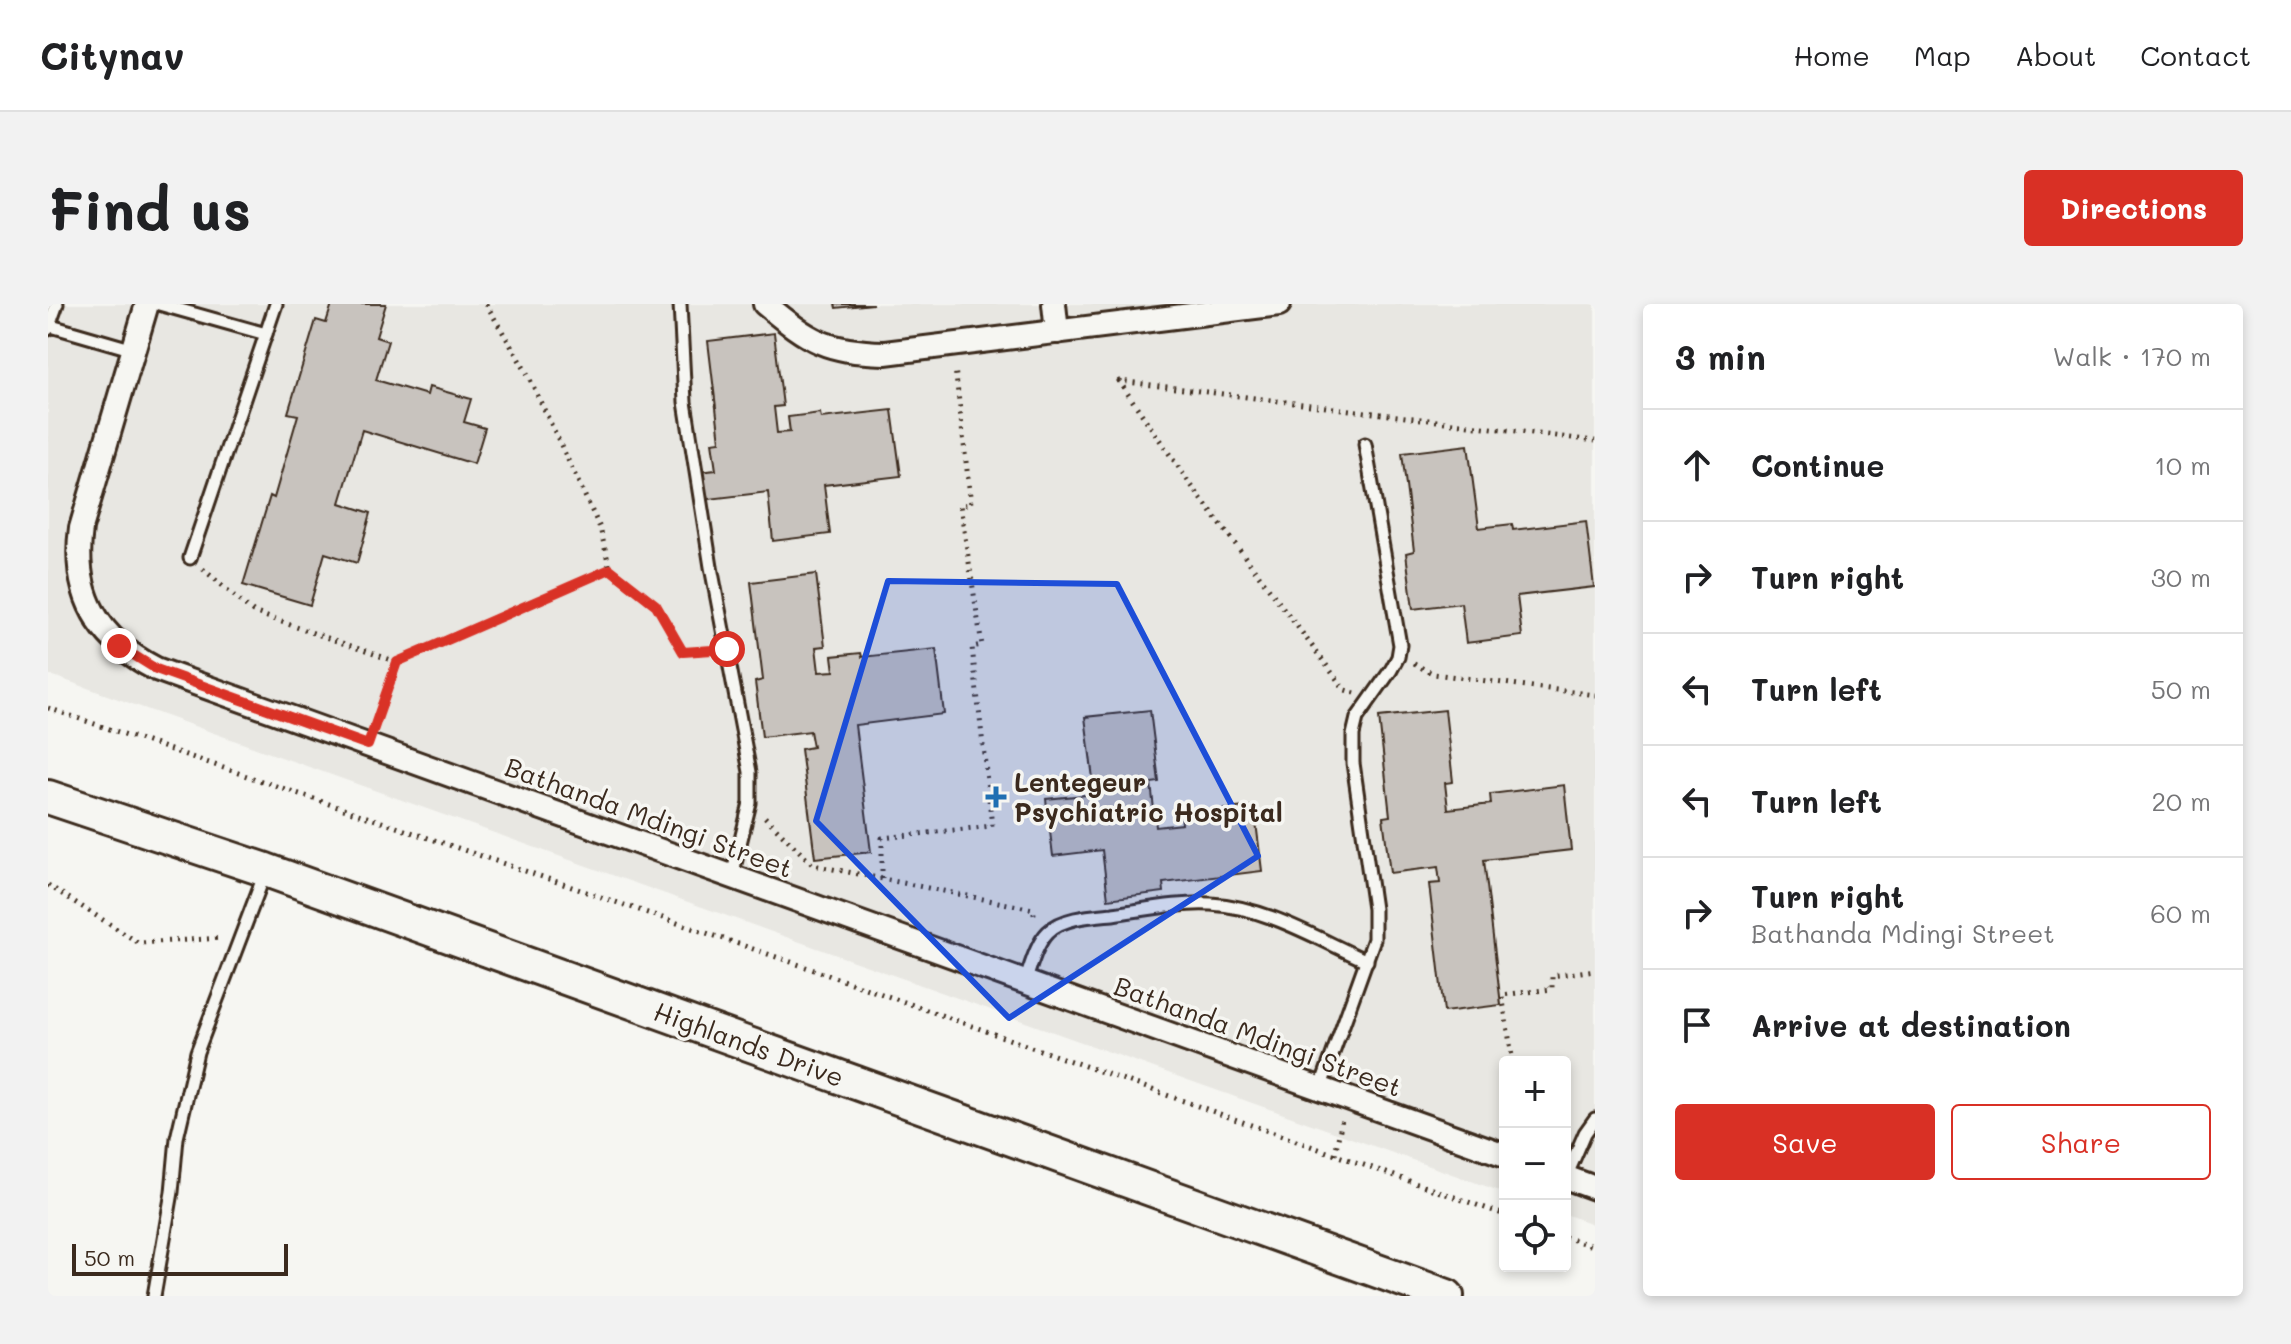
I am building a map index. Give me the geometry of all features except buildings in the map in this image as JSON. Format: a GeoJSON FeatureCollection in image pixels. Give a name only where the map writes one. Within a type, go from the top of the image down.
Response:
{"type":"FeatureCollection","features":[{"type":"Feature","properties":{"kind":"main road","name":"Highlands Drive"},"geometry":{"type":"LineString","coordinates":[[48,797],[266,870],[1447,1296]]}},
{"type":"Feature","properties":{"kind":"street","name":"Bathanda Mdingi Street"},"geometry":{"type":"LineString","coordinates":[[147,304],[81,528],[79,570],[84,591],[104,630],[119,646],[156,669],[1499,1153]]}},
{"type":"Feature","properties":{"kind":"street"},"geometry":{"type":"LineString","coordinates":[[765,304],[822,345],[849,352],[885,353],[1279,304]]}},
{"type":"Feature","properties":{"kind":"street"},"geometry":{"type":"LineString","coordinates":[[1054,304],[1057,332]]}},
{"type":"Feature","properties":{"kind":"street"},"geometry":{"type":"LineString","coordinates":[[1571,1179],[1595,1188]]}},
{"type":"Feature","properties":{"kind":"lane"},"geometry":{"type":"LineString","coordinates":[[57,304],[49,328],[134,350]]}},
{"type":"Feature","properties":{"kind":"lane"},"geometry":{"type":"LineString","coordinates":[[159,304],[266,334]]}},
{"type":"Feature","properties":{"kind":"lane"},"geometry":{"type":"LineString","coordinates":[[190,558],[276,304]]}},
{"type":"Feature","properties":{"kind":"lane"},"geometry":{"type":"LineString","coordinates":[[680,304],[685,402],[750,772],[750,803],[732,876]]}},
{"type":"Feature","properties":{"kind":"lane"},"geometry":{"type":"LineString","coordinates":[[1320,1089],[1374,939],[1374,909],[1353,763],[1353,735],[1357,718],[1398,657],[1399,632],[1365,444]]}},
{"type":"Feature","properties":{"kind":"lane"},"geometry":{"type":"LineString","coordinates":[[154,1296],[172,1192],[177,1138],[197,1052],[266,870]]}},
{"type":"Feature","properties":{"kind":"lane"},"geometry":{"type":"LineString","coordinates":[[1025,982],[1040,943],[1049,931],[1062,924],[1090,917],[1208,903],[1233,906],[1280,921],[1367,961]]}},
{"type":"Feature","properties":{"kind":"lane"},"geometry":{"type":"LineString","coordinates":[[1571,1164],[1595,1119]]}},
{"type":"Feature","properties":{"kind":"path"},"geometry":{"type":"LineString","coordinates":[[486,304],[527,373],[600,528],[610,569],[656,605],[683,652],[727,649]]}},
{"type":"Feature","properties":{"kind":"path"},"geometry":{"type":"LineString","coordinates":[[882,879],[882,838],[992,826],[972,647],[982,645],[960,505],[971,504],[952,344]]}},
{"type":"Feature","properties":{"kind":"path"},"geometry":{"type":"LineString","coordinates":[[1371,697],[1345,690],[1188,481],[1119,381],[1595,441]]}},
{"type":"Feature","properties":{"kind":"path"},"geometry":{"type":"LineString","coordinates":[[190,558],[253,612],[397,662],[610,569]]}},
{"type":"Feature","properties":{"kind":"path"},"geometry":{"type":"LineString","coordinates":[[1398,657],[1434,674],[1595,695]]}},
{"type":"Feature","properties":{"kind":"path"},"geometry":{"type":"LineString","coordinates":[[368,745],[397,662]]}},
{"type":"Feature","properties":{"kind":"path"},"geometry":{"type":"LineString","coordinates":[[48,708],[800,965],[1499,1213]]}},
{"type":"Feature","properties":{"kind":"path"},"geometry":{"type":"LineString","coordinates":[[750,803],[813,865],[1033,909],[1040,943]]}},
{"type":"Feature","properties":{"kind":"path"},"geometry":{"type":"LineString","coordinates":[[48,885],[139,943],[241,937]]}},
{"type":"Feature","properties":{"kind":"path"},"geometry":{"type":"LineString","coordinates":[[1512,1056],[1502,995],[1552,989],[1552,976],[1595,970]]}},
{"type":"Feature","properties":{"kind":"path"},"geometry":{"type":"LineString","coordinates":[[1571,1239],[1595,1247]]}},
{"type":"Feature","properties":{"kind":"highlighted area"},"geometry":{"type":"Polygon","coordinates":[[[888,581],[1117,584],[1258,856],[1009,1018],[816,821],[888,581]]]}},
{"type":"Feature","properties":{"kind":"shaded area","name":"Lentegeur Psychiatric Hospital"},"geometry":{"type":"Polygon","coordinates":[[[48,304],[1595,304],[1595,1225],[1571,1216],[1571,1056],[1499,1056],[1499,1191],[48,674],[48,304]]]}},
{"type":"Feature","properties":{"kind":"place","name":"Lentegeur Psychiatric Hospital"},"geometry":{"type":"Point","coordinates":[996,797]}},
{"type":"Feature","properties":{"kind":"route"},"geometry":{"type":"LineString","coordinates":[[119,646],[156,669],[368,745],[397,662],[610,569],[656,605],[683,652],[727,649]]}}]}
